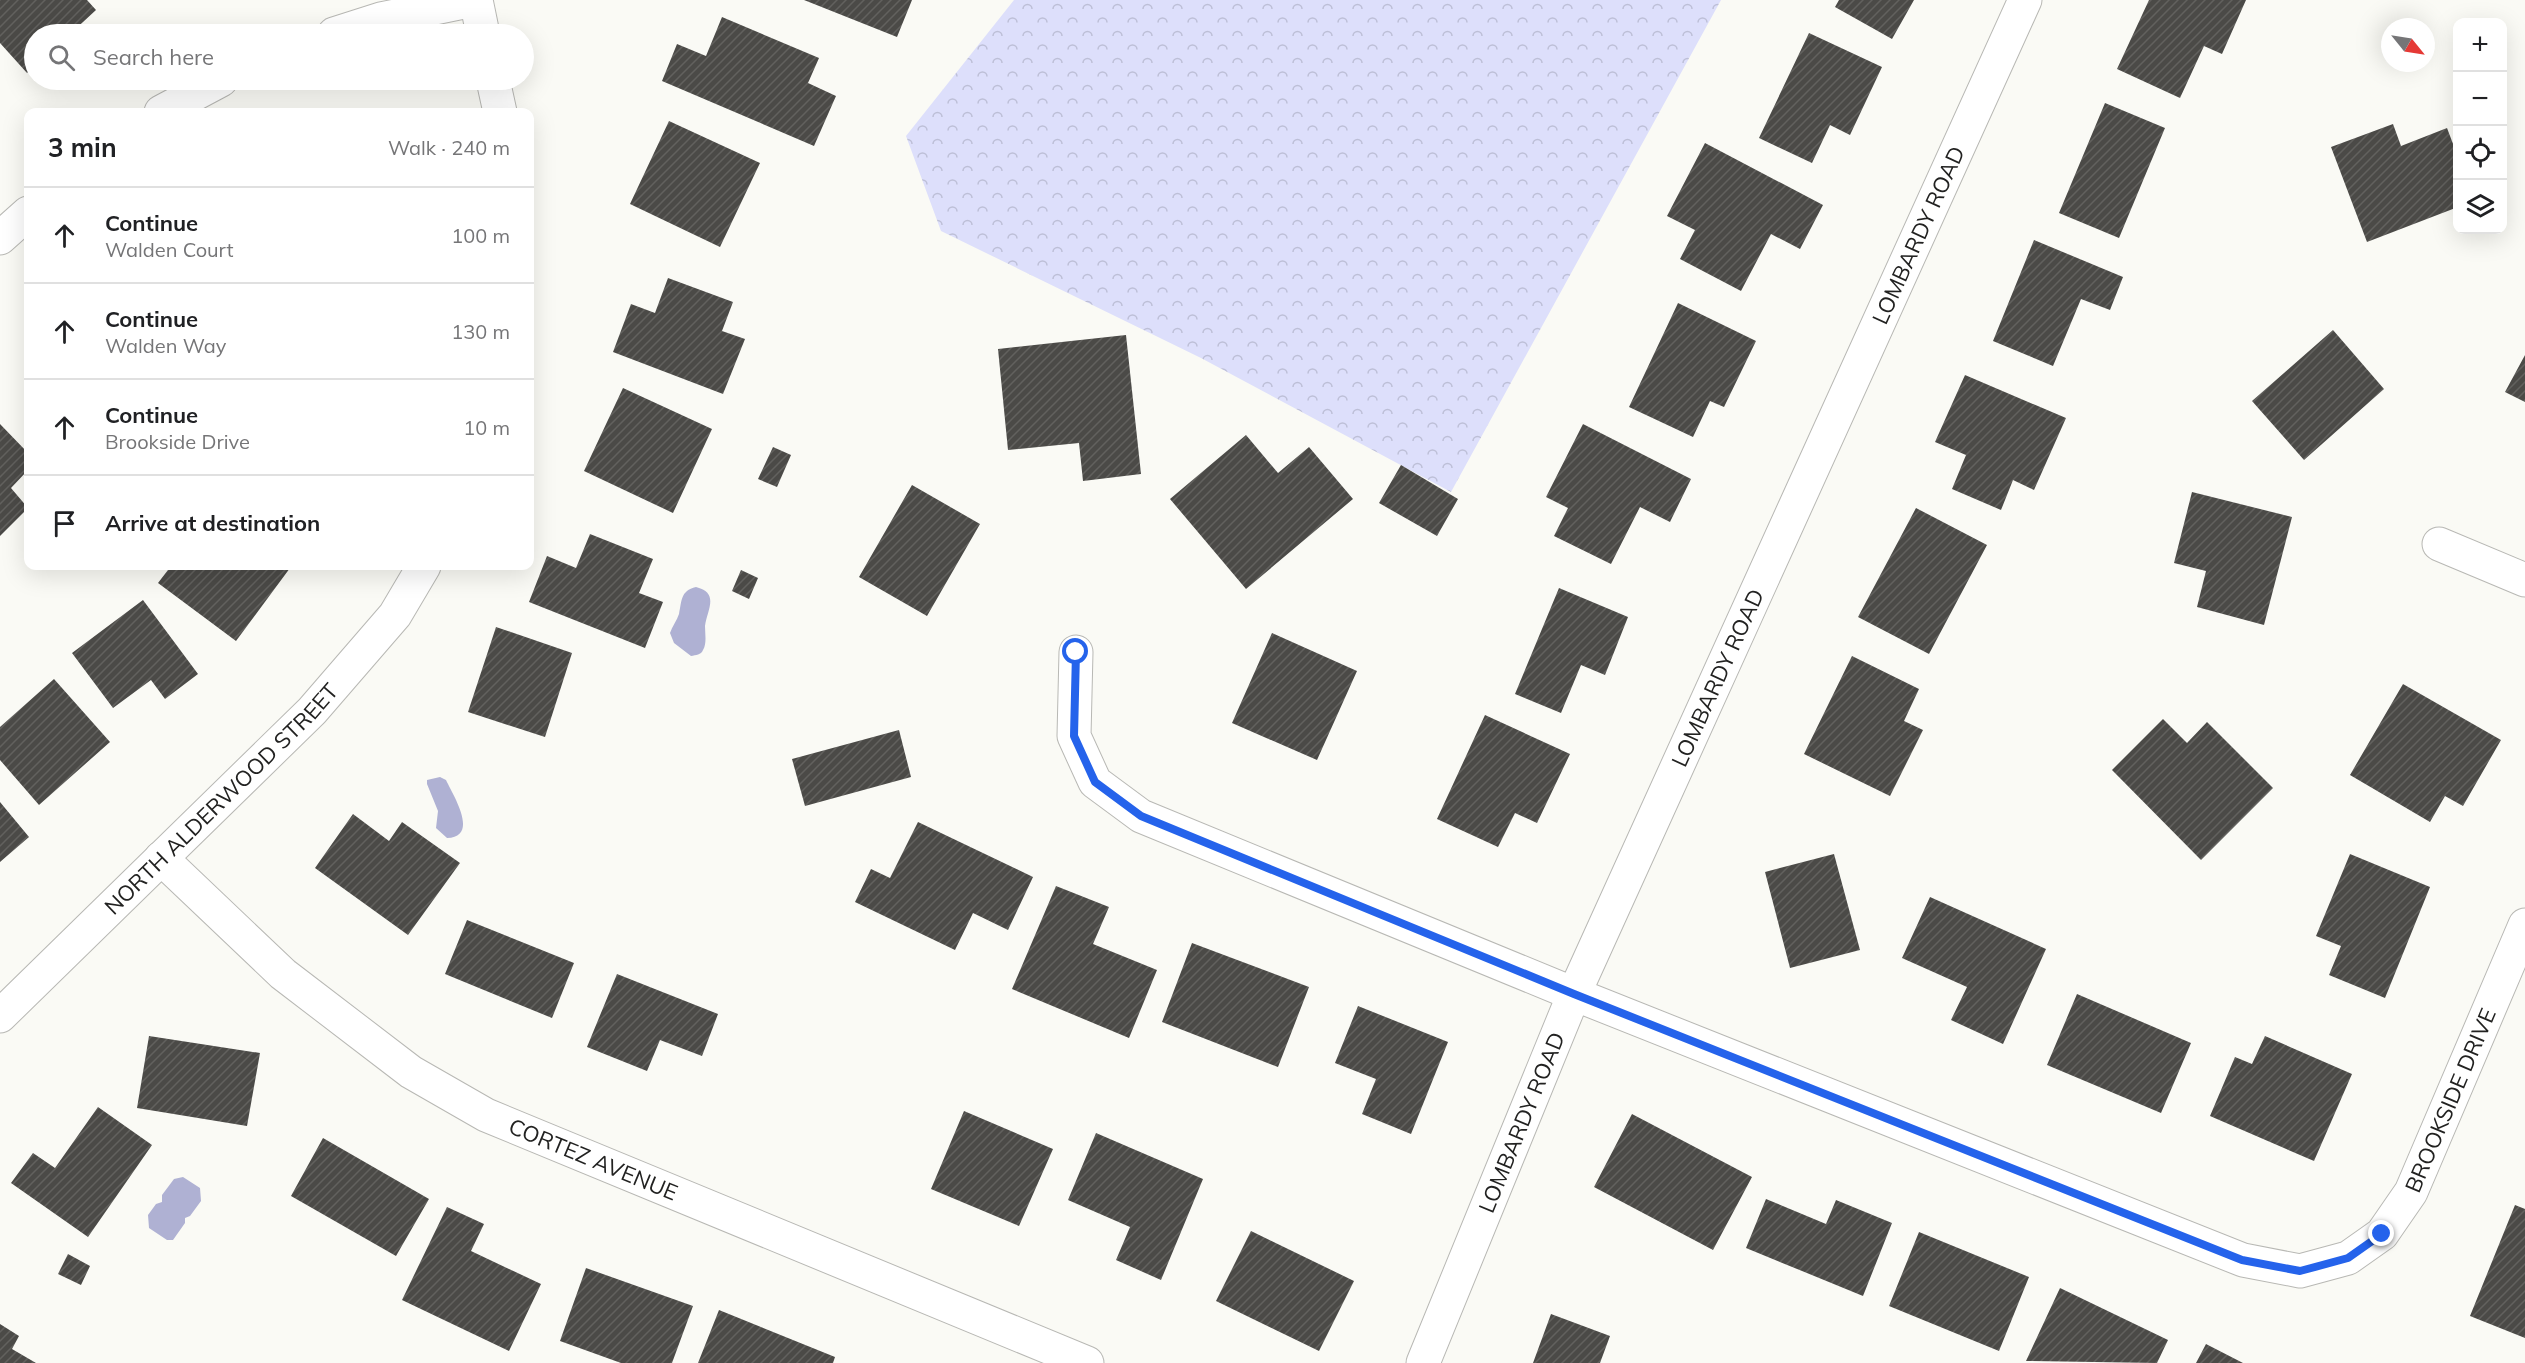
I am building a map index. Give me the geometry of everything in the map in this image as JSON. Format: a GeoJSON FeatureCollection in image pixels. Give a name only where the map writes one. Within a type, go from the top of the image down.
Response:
{"type":"FeatureCollection","features":[{"type":"Feature","properties":{"kind":"street"},"geometry":{"type":"LineString","coordinates":[[365,24],[474,0],[480,24]]}},
{"type":"Feature","properties":{"kind":"street","name":"LOMBARDY ROAD"},"geometry":{"type":"LineString","coordinates":[[1423,1363],[1574,994],[2025,0]]}},
{"type":"Feature","properties":{"kind":"street"},"geometry":{"type":"LineString","coordinates":[[168,108],[202,90]]}},
{"type":"Feature","properties":{"kind":"street"},"geometry":{"type":"LineString","coordinates":[[495,90],[499,108]]}},
{"type":"Feature","properties":{"kind":"street"},"geometry":{"type":"LineString","coordinates":[[0,238],[24,217]]}},
{"type":"Feature","properties":{"kind":"street"},"geometry":{"type":"LineString","coordinates":[[2439,544],[2525,580]]}},
{"type":"Feature","properties":{"kind":"street","name":"NORTH ALDERWOOD STREET"},"geometry":{"type":"LineString","coordinates":[[0,1016],[312,711],[395,615],[422,570]]}},
{"type":"Feature","properties":{"kind":"street"},"geometry":{"type":"LineString","coordinates":[[1076,652],[1074,736],[1095,782],[1141,816],[1574,994]]}},
{"type":"Feature","properties":{"kind":"street","name":"CORTEZ AVENUE"},"geometry":{"type":"LineString","coordinates":[[161,858],[283,974],[411,1072],[486,1115],[1087,1363]]}},
{"type":"Feature","properties":{"kind":"street","name":"BROOKSIDE DRIVE"},"geometry":{"type":"LineString","coordinates":[[1574,994],[2242,1260],[2300,1271],[2348,1258],[2382,1234],[2411,1192],[2525,925]]}},
{"type":"Feature","properties":{"kind":"green space"},"geometry":{"type":"Polygon","coordinates":[[[1014,0],[1721,0],[1451,492],[1201,358],[941,231],[906,136],[1014,0]]]}},
{"type":"Feature","properties":{"kind":"shaded area"},"geometry":{"type":"Polygon","coordinates":[[[696,587],[708,593],[710,603],[705,626],[704,647],[700,654],[691,656],[674,643],[670,633],[679,614],[684,594],[696,587]]]}},
{"type":"Feature","properties":{"kind":"shaded area"},"geometry":{"type":"Polygon","coordinates":[[[440,777],[446,780],[454,795],[463,823],[462,831],[457,836],[447,838],[436,828],[438,811],[427,784],[427,780],[440,777]]]}},
{"type":"Feature","properties":{"kind":"shaded area"},"geometry":{"type":"Polygon","coordinates":[[[183,1177],[200,1188],[201,1201],[190,1216],[185,1218],[185,1223],[173,1240],[167,1240],[149,1228],[148,1215],[156,1204],[162,1202],[162,1195],[174,1179],[183,1177]]]}},
{"type":"Feature","properties":{"kind":"building"},"geometry":{"type":"Polygon","coordinates":[[[0,0],[87,0],[96,10],[81,24],[24,24],[24,70],[0,43],[0,0]]]}},
{"type":"Feature","properties":{"kind":"building"},"geometry":{"type":"Polygon","coordinates":[[[804,0],[912,0],[897,37],[804,0]]]}},
{"type":"Feature","properties":{"kind":"building"},"geometry":{"type":"Polygon","coordinates":[[[1839,0],[1914,0],[1892,39],[1835,7],[1839,0]]]}},
{"type":"Feature","properties":{"kind":"building"},"geometry":{"type":"Polygon","coordinates":[[[2149,0],[2246,0],[2222,54],[2204,46],[2180,98],[2117,69],[2149,0]]]}},
{"type":"Feature","properties":{"kind":"building"},"geometry":{"type":"Polygon","coordinates":[[[722,17],[819,58],[808,83],[836,96],[814,146],[662,81],[677,44],[706,56],[722,17]]]}},
{"type":"Feature","properties":{"kind":"building"},"geometry":{"type":"Polygon","coordinates":[[[1809,33],[1882,67],[1850,135],[1830,125],[1812,163],[1759,138],[1809,33]]]}},
{"type":"Feature","properties":{"kind":"building"},"geometry":{"type":"Polygon","coordinates":[[[2105,103],[2165,128],[2119,238],[2059,213],[2105,103]]]}},
{"type":"Feature","properties":{"kind":"building"},"geometry":{"type":"Polygon","coordinates":[[[669,121],[760,163],[720,247],[630,204],[669,121]]]}},
{"type":"Feature","properties":{"kind":"building"},"geometry":{"type":"Polygon","coordinates":[[[2393,124],[2401,146],[2447,128],[2453,144],[2453,209],[2367,242],[2331,147],[2393,124]]]}},
{"type":"Feature","properties":{"kind":"building"},"geometry":{"type":"Polygon","coordinates":[[[1705,143],[1823,205],[1800,249],[1771,234],[1741,291],[1680,259],[1695,230],[1667,216],[1705,143]]]}},
{"type":"Feature","properties":{"kind":"building"},"geometry":{"type":"Polygon","coordinates":[[[2034,240],[2123,277],[2110,310],[2081,299],[2053,366],[1993,341],[2034,240]]]}},
{"type":"Feature","properties":{"kind":"building"},"geometry":{"type":"Polygon","coordinates":[[[668,278],[733,302],[722,331],[745,339],[723,394],[613,352],[631,304],[655,313],[668,278]]]}},
{"type":"Feature","properties":{"kind":"building"},"geometry":{"type":"Polygon","coordinates":[[[1678,303],[1756,341],[1724,407],[1710,401],[1693,437],[1629,407],[1678,303]]]}},
{"type":"Feature","properties":{"kind":"building"},"geometry":{"type":"Polygon","coordinates":[[[2333,330],[2384,389],[2304,460],[2252,401],[2333,330]]]}},
{"type":"Feature","properties":{"kind":"building"},"geometry":{"type":"Polygon","coordinates":[[[1126,335],[1141,474],[1083,481],[1079,443],[1008,450],[998,349],[1126,335]]]}},
{"type":"Feature","properties":{"kind":"building"},"geometry":{"type":"Polygon","coordinates":[[[2525,355],[2525,402],[2505,392],[2525,355]]]}},
{"type":"Feature","properties":{"kind":"building"},"geometry":{"type":"Polygon","coordinates":[[[1965,375],[2066,418],[2034,490],[2013,480],[2001,510],[1952,489],[1966,455],[1935,442],[1965,375]]]}},
{"type":"Feature","properties":{"kind":"building"},"geometry":{"type":"Polygon","coordinates":[[[623,388],[712,429],[673,513],[584,471],[623,388]]]}},
{"type":"Feature","properties":{"kind":"building"},"geometry":{"type":"Polygon","coordinates":[[[0,424],[24,449],[24,474],[11,488],[24,503],[24,512],[0,536],[0,424]]]}},
{"type":"Feature","properties":{"kind":"building"},"geometry":{"type":"Polygon","coordinates":[[[1583,424],[1691,479],[1670,522],[1640,507],[1611,564],[1554,536],[1568,508],[1546,497],[1583,424]]]}},
{"type":"Feature","properties":{"kind":"building"},"geometry":{"type":"Polygon","coordinates":[[[1246,435],[1278,473],[1309,447],[1353,499],[1246,589],[1170,499],[1246,435]]]}},
{"type":"Feature","properties":{"kind":"building"},"geometry":{"type":"Polygon","coordinates":[[[773,447],[791,455],[777,487],[758,479],[773,447]]]}},
{"type":"Feature","properties":{"kind":"building"},"geometry":{"type":"Polygon","coordinates":[[[1401,465],[1458,499],[1437,536],[1379,503],[1401,465]]]}},
{"type":"Feature","properties":{"kind":"building"},"geometry":{"type":"Polygon","coordinates":[[[912,485],[980,524],[927,616],[859,577],[912,485]]]}},
{"type":"Feature","properties":{"kind":"building"},"geometry":{"type":"Polygon","coordinates":[[[2192,492],[2292,517],[2264,625],[2197,607],[2206,571],[2174,563],[2192,492]]]}},
{"type":"Feature","properties":{"kind":"building"},"geometry":{"type":"Polygon","coordinates":[[[1916,508],[1987,545],[1929,654],[1858,617],[1916,508]]]}},
{"type":"Feature","properties":{"kind":"building"},"geometry":{"type":"Polygon","coordinates":[[[590,534],[653,559],[639,593],[663,602],[645,648],[529,602],[547,556],[576,568],[590,534]]]}},
{"type":"Feature","properties":{"kind":"building"},"geometry":{"type":"Polygon","coordinates":[[[168,570],[289,570],[236,641],[158,583],[168,570]]]}},
{"type":"Feature","properties":{"kind":"building"},"geometry":{"type":"Polygon","coordinates":[[[741,570],[758,578],[749,599],[732,591],[741,570]]]}},
{"type":"Feature","properties":{"kind":"building"},"geometry":{"type":"Polygon","coordinates":[[[1559,588],[1628,617],[1605,675],[1581,665],[1561,713],[1515,694],[1559,588]]]}},
{"type":"Feature","properties":{"kind":"building"},"geometry":{"type":"Polygon","coordinates":[[[143,600],[198,674],[165,699],[151,680],[113,708],[72,653],[143,600]]]}},
{"type":"Feature","properties":{"kind":"building"},"geometry":{"type":"Polygon","coordinates":[[[496,627],[572,653],[545,737],[468,712],[496,627]]]}},
{"type":"Feature","properties":{"kind":"building"},"geometry":{"type":"Polygon","coordinates":[[[1272,633],[1357,671],[1317,760],[1232,723],[1272,633]]]}},
{"type":"Feature","properties":{"kind":"building"},"geometry":{"type":"Polygon","coordinates":[[[1852,656],[1919,689],[1904,721],[1923,730],[1890,796],[1804,754],[1852,656]]]}},
{"type":"Feature","properties":{"kind":"building"},"geometry":{"type":"Polygon","coordinates":[[[54,679],[110,742],[39,805],[0,760],[0,727],[54,679]]]}},
{"type":"Feature","properties":{"kind":"building"},"geometry":{"type":"Polygon","coordinates":[[[2403,684],[2501,740],[2463,806],[2445,796],[2430,822],[2350,775],[2403,684]]]}},
{"type":"Feature","properties":{"kind":"building"},"geometry":{"type":"Polygon","coordinates":[[[1485,715],[1570,754],[1537,823],[1515,813],[1498,847],[1437,819],[1485,715]]]}},
{"type":"Feature","properties":{"kind":"building"},"geometry":{"type":"Polygon","coordinates":[[[2163,719],[2187,743],[2207,722],[2273,788],[2201,860],[2112,770],[2163,719]]]}},
{"type":"Feature","properties":{"kind":"building"},"geometry":{"type":"Polygon","coordinates":[[[899,730],[911,777],[805,806],[792,759],[899,730]]]}},
{"type":"Feature","properties":{"kind":"building"},"geometry":{"type":"Polygon","coordinates":[[[0,802],[29,837],[0,862],[0,802]]]}},
{"type":"Feature","properties":{"kind":"building"},"geometry":{"type":"Polygon","coordinates":[[[353,814],[389,841],[402,822],[460,863],[408,935],[315,868],[353,814]]]}},
{"type":"Feature","properties":{"kind":"building"},"geometry":{"type":"Polygon","coordinates":[[[918,822],[1033,877],[1008,930],[973,913],[955,950],[855,902],[871,869],[890,878],[918,822]]]}},
{"type":"Feature","properties":{"kind":"building"},"geometry":{"type":"Polygon","coordinates":[[[1834,854],[1860,950],[1790,968],[1765,872],[1834,854]]]}},
{"type":"Feature","properties":{"kind":"building"},"geometry":{"type":"Polygon","coordinates":[[[2350,854],[2430,887],[2385,998],[2329,975],[2341,946],[2316,936],[2350,854]]]}},
{"type":"Feature","properties":{"kind":"building"},"geometry":{"type":"Polygon","coordinates":[[[1056,886],[1109,907],[1093,944],[1157,970],[1129,1038],[1012,989],[1056,886]]]}},
{"type":"Feature","properties":{"kind":"building"},"geometry":{"type":"Polygon","coordinates":[[[1930,897],[2046,949],[2003,1044],[1951,1020],[1967,987],[1902,958],[1930,897]]]}},
{"type":"Feature","properties":{"kind":"building"},"geometry":{"type":"Polygon","coordinates":[[[467,920],[574,963],[552,1018],[445,974],[467,920]]]}},
{"type":"Feature","properties":{"kind":"building"},"geometry":{"type":"Polygon","coordinates":[[[1192,943],[1309,987],[1278,1067],[1162,1022],[1192,943]]]}},
{"type":"Feature","properties":{"kind":"building"},"geometry":{"type":"Polygon","coordinates":[[[617,974],[718,1014],[702,1056],[660,1040],[647,1071],[587,1047],[617,974]]]}},
{"type":"Feature","properties":{"kind":"building"},"geometry":{"type":"Polygon","coordinates":[[[2077,994],[2191,1043],[2161,1113],[2047,1065],[2077,994]]]}},
{"type":"Feature","properties":{"kind":"building"},"geometry":{"type":"Polygon","coordinates":[[[1358,1006],[1448,1042],[1411,1134],[1362,1114],[1376,1079],[1335,1063],[1358,1006]]]}},
{"type":"Feature","properties":{"kind":"building"},"geometry":{"type":"Polygon","coordinates":[[[149,1036],[260,1053],[247,1126],[137,1108],[149,1036]]]}},
{"type":"Feature","properties":{"kind":"building"},"geometry":{"type":"Polygon","coordinates":[[[2265,1036],[2352,1074],[2314,1161],[2210,1116],[2235,1057],[2252,1064],[2265,1036]]]}},
{"type":"Feature","properties":{"kind":"building"},"geometry":{"type":"Polygon","coordinates":[[[98,1107],[152,1145],[88,1237],[11,1183],[33,1153],[55,1168],[98,1107]]]}},
{"type":"Feature","properties":{"kind":"building"},"geometry":{"type":"Polygon","coordinates":[[[964,1111],[1053,1149],[1019,1226],[931,1189],[964,1111]]]}},
{"type":"Feature","properties":{"kind":"building"},"geometry":{"type":"Polygon","coordinates":[[[1632,1114],[1752,1177],[1713,1250],[1594,1187],[1632,1114]]]}},
{"type":"Feature","properties":{"kind":"building"},"geometry":{"type":"Polygon","coordinates":[[[1096,1133],[1203,1179],[1161,1280],[1116,1260],[1130,1227],[1068,1200],[1096,1133]]]}},
{"type":"Feature","properties":{"kind":"building"},"geometry":{"type":"Polygon","coordinates":[[[323,1138],[429,1199],[396,1256],[291,1196],[323,1138]]]}},
{"type":"Feature","properties":{"kind":"building"},"geometry":{"type":"Polygon","coordinates":[[[1766,1199],[1826,1224],[1836,1200],[1892,1223],[1863,1296],[1746,1248],[1766,1199]]]}},
{"type":"Feature","properties":{"kind":"building"},"geometry":{"type":"Polygon","coordinates":[[[2515,1205],[2525,1209],[2525,1338],[2470,1316],[2515,1205]]]}},
{"type":"Feature","properties":{"kind":"building"},"geometry":{"type":"Polygon","coordinates":[[[447,1207],[484,1224],[471,1251],[541,1284],[509,1351],[402,1300],[447,1207]]]}},
{"type":"Feature","properties":{"kind":"building"},"geometry":{"type":"Polygon","coordinates":[[[1251,1231],[1354,1281],[1319,1351],[1216,1301],[1251,1231]]]}},
{"type":"Feature","properties":{"kind":"building"},"geometry":{"type":"Polygon","coordinates":[[[1919,1232],[2029,1277],[1999,1351],[1889,1306],[1919,1232]]]}},
{"type":"Feature","properties":{"kind":"building"},"geometry":{"type":"Polygon","coordinates":[[[68,1254],[90,1266],[81,1285],[58,1274],[68,1254]]]}},
{"type":"Feature","properties":{"kind":"building"},"geometry":{"type":"Polygon","coordinates":[[[586,1268],[693,1306],[672,1363],[621,1363],[560,1341],[586,1268]]]}},
{"type":"Feature","properties":{"kind":"building"},"geometry":{"type":"Polygon","coordinates":[[[2060,1288],[2168,1340],[2157,1363],[2026,1361],[2060,1288]]]}},
{"type":"Feature","properties":{"kind":"building"},"geometry":{"type":"Polygon","coordinates":[[[719,1310],[835,1357],[833,1363],[698,1363],[719,1310]]]}},
{"type":"Feature","properties":{"kind":"building"},"geometry":{"type":"Polygon","coordinates":[[[1551,1314],[1610,1336],[1600,1363],[1533,1363],[1551,1314]]]}},
{"type":"Feature","properties":{"kind":"building"},"geometry":{"type":"Polygon","coordinates":[[[0,1324],[19,1336],[12,1349],[36,1363],[0,1363],[0,1324]]]}},
{"type":"Feature","properties":{"kind":"building"},"geometry":{"type":"Polygon","coordinates":[[[2206,1344],[2243,1363],[2196,1363],[2206,1344]]]}},
{"type":"Feature","properties":{"kind":"route"},"geometry":{"type":"LineString","coordinates":[[1076,652],[1074,736],[1095,782],[1141,816],[1574,994],[2242,1260],[2300,1271],[2348,1258],[2382,1234]]}}]}
